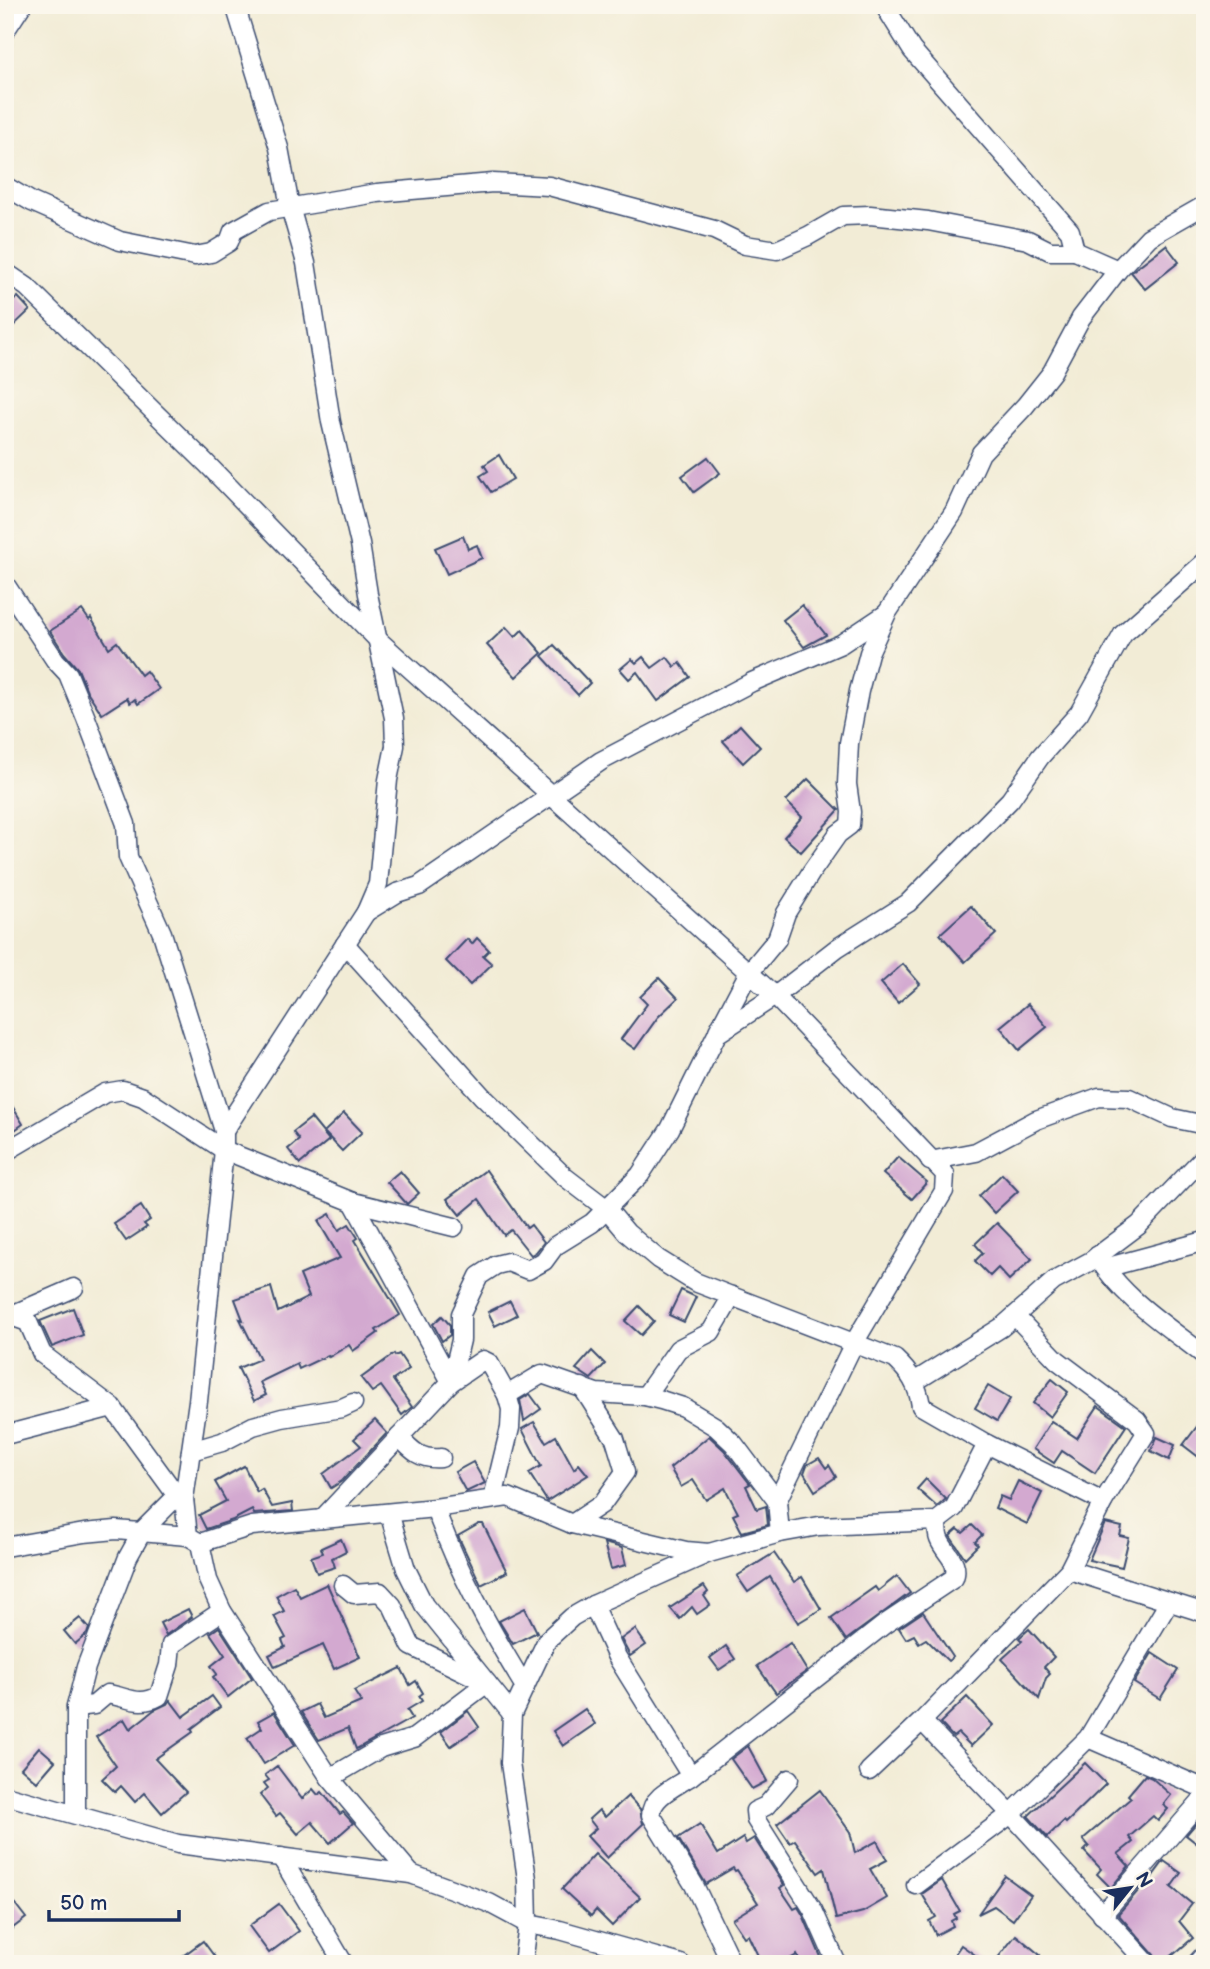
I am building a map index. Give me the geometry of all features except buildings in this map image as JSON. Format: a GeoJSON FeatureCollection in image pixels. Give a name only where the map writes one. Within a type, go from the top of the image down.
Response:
{"type":"FeatureCollection","features":[{"type":"Feature","properties":{"kind":"street"},"geometry":{"type":"LineString","coordinates":[[5,31],[22,5]]}},
{"type":"Feature","properties":{"kind":"street"},"geometry":{"type":"LineString","coordinates":[[224,1131],[366,912],[378,884],[388,780],[395,746],[394,718],[360,544],[331,422],[306,263],[290,207],[279,148],[235,5]]}},
{"type":"Feature","properties":{"kind":"street"},"geometry":{"type":"LineString","coordinates":[[884,5],[912,51],[1070,231],[1075,251]]}},
{"type":"Feature","properties":{"kind":"street"},"geometry":{"type":"LineString","coordinates":[[5,186],[32,202],[120,241],[195,256],[211,253],[229,242],[233,232],[239,227],[269,211],[377,194],[493,183],[549,186],[714,230],[745,245],[777,250],[843,216],[870,215],[928,221],[1028,240],[1050,251],[1075,251],[1118,270]]}},
{"type":"Feature","properties":{"kind":"street"},"geometry":{"type":"LineString","coordinates":[[450,1382],[461,1340],[461,1314],[479,1276],[496,1265],[508,1262],[528,1270],[544,1261],[555,1246],[592,1223],[640,1175],[670,1129],[748,974],[777,939],[786,913],[812,871],[838,834],[850,825],[847,784],[849,743],[869,653],[887,613],[954,512],[981,453],[1025,406],[1052,372],[1081,318],[1118,270],[1149,237],[1205,205]]}},
{"type":"Feature","properties":{"kind":"street"},"geometry":{"type":"LineString","coordinates":[[5,272],[27,287],[206,463],[377,639],[775,996],[945,1174],[944,1191],[854,1343],[777,1501],[780,1533]]}},
{"type":"Feature","properties":{"kind":"street"},"geometry":{"type":"LineString","coordinates":[[716,1034],[775,996],[837,948],[908,903],[1010,800],[1040,757],[1079,713],[1123,634],[1205,562]]}},
{"type":"Feature","properties":{"kind":"street"},"geometry":{"type":"LineString","coordinates":[[5,584],[55,660],[68,674],[86,718],[126,824],[128,857],[162,933],[224,1131],[191,1451],[181,1497],[143,1530],[115,1586],[86,1667],[76,1707],[76,1813]]}},
{"type":"Feature","properties":{"kind":"street"},"geometry":{"type":"LineString","coordinates":[[366,912],[397,893],[419,886],[601,761],[752,682],[841,644],[887,613]]}},
{"type":"Feature","properties":{"kind":"street"},"geometry":{"type":"LineString","coordinates":[[345,944],[482,1096],[565,1177],[607,1209],[627,1233],[658,1259],[695,1282],[895,1359],[908,1371],[921,1406],[987,1444],[1104,1502]]}},
{"type":"Feature","properties":{"kind":"street"},"geometry":{"type":"LineString","coordinates":[[5,1152],[105,1093],[123,1090],[143,1097],[224,1150],[353,1202],[454,1227]]}},
{"type":"Feature","properties":{"kind":"street"},"geometry":{"type":"LineString","coordinates":[[930,1161],[976,1152],[1036,1120],[1099,1097],[1129,1098],[1172,1118],[1205,1125]]}},
{"type":"Feature","properties":{"kind":"street"},"geometry":{"type":"LineString","coordinates":[[1101,1262],[1205,1156]]}},
{"type":"Feature","properties":{"kind":"street"},"geometry":{"type":"LineString","coordinates":[[353,1202],[450,1382]]}},
{"type":"Feature","properties":{"kind":"street"},"geometry":{"type":"LineString","coordinates":[[914,1382],[1002,1327],[1054,1281],[1101,1262],[1205,1241]]}},
{"type":"Feature","properties":{"kind":"street"},"geometry":{"type":"LineString","coordinates":[[1101,1262],[1114,1282],[1150,1315],[1205,1356]]}},
{"type":"Feature","properties":{"kind":"street"},"geometry":{"type":"LineString","coordinates":[[8,1317],[74,1288]]}},
{"type":"Feature","properties":{"kind":"street"},"geometry":{"type":"LineString","coordinates":[[645,1396],[678,1349],[711,1332],[732,1296]]}},
{"type":"Feature","properties":{"kind":"street"},"geometry":{"type":"LineString","coordinates":[[869,1771],[922,1721],[1069,1570],[1104,1502],[1146,1433],[1137,1420],[1057,1360],[1015,1316]]}},
{"type":"Feature","properties":{"kind":"street"},"geometry":{"type":"LineString","coordinates":[[8,1317],[28,1322],[42,1354],[112,1407],[181,1497],[208,1580],[222,1611],[330,1778],[411,1874]]}},
{"type":"Feature","properties":{"kind":"street"},"geometry":{"type":"LineString","coordinates":[[322,1519],[450,1382],[483,1360],[486,1360],[507,1395],[511,1409],[510,1428],[493,1498]]}},
{"type":"Feature","properties":{"kind":"street"},"geometry":{"type":"LineString","coordinates":[[507,1395],[542,1374],[596,1393],[645,1396],[683,1407],[716,1427],[734,1444],[777,1501]]}},
{"type":"Feature","properties":{"kind":"street"},"geometry":{"type":"LineString","coordinates":[[572,1524],[602,1504],[625,1472],[615,1439],[582,1387]]}},
{"type":"Feature","properties":{"kind":"street"},"geometry":{"type":"LineString","coordinates":[[191,1451],[222,1442],[253,1426],[342,1408],[354,1403]]}},
{"type":"Feature","properties":{"kind":"street"},"geometry":{"type":"LineString","coordinates":[[5,1435],[112,1407]]}},
{"type":"Feature","properties":{"kind":"street"},"geometry":{"type":"LineString","coordinates":[[398,1437],[417,1455],[430,1459],[441,1458]]}},
{"type":"Feature","properties":{"kind":"street"},"geometry":{"type":"LineString","coordinates":[[523,1964],[527,1924],[526,1868],[510,1763],[512,1714],[547,1640],[572,1617],[593,1605],[709,1553],[780,1533],[819,1527],[937,1521],[954,1508],[987,1444]]}},
{"type":"Feature","properties":{"kind":"street"},"geometry":{"type":"LineString","coordinates":[[5,1547],[84,1533],[143,1530],[194,1539],[252,1526],[435,1508],[508,1497],[572,1524],[686,1551],[709,1553]]}},
{"type":"Feature","properties":{"kind":"street"},"geometry":{"type":"LineString","coordinates":[[435,1508],[467,1587],[525,1687]]}},
{"type":"Feature","properties":{"kind":"street"},"geometry":{"type":"LineString","coordinates":[[389,1513],[406,1569],[424,1605],[512,1714]]}},
{"type":"Feature","properties":{"kind":"street"},"geometry":{"type":"LineString","coordinates":[[732,1964],[694,1885],[651,1815],[651,1808],[657,1800],[885,1624],[954,1578],[955,1564],[938,1538],[937,1521]]}},
{"type":"Feature","properties":{"kind":"street"},"geometry":{"type":"LineString","coordinates":[[1069,1570],[1205,1613]]}},
{"type":"Feature","properties":{"kind":"street"},"geometry":{"type":"LineString","coordinates":[[343,1585],[354,1594],[380,1592],[392,1605],[411,1646],[487,1683]]}},
{"type":"Feature","properties":{"kind":"street"},"geometry":{"type":"LineString","coordinates":[[916,1885],[1011,1814],[1088,1738],[1169,1602]]}},
{"type":"Feature","properties":{"kind":"street"},"geometry":{"type":"LineString","coordinates":[[593,1605],[617,1657],[691,1776]]}},
{"type":"Feature","properties":{"kind":"street"},"geometry":{"type":"LineString","coordinates":[[76,1707],[93,1705],[107,1694],[140,1703],[149,1702],[159,1696],[169,1665],[171,1645],[222,1611]]}},
{"type":"Feature","properties":{"kind":"street"},"geometry":{"type":"LineString","coordinates":[[330,1778],[381,1748],[414,1738],[487,1683]]}},
{"type":"Feature","properties":{"kind":"street"},"geometry":{"type":"LineString","coordinates":[[922,1721],[1149,1964]]}},
{"type":"Feature","properties":{"kind":"street"},"geometry":{"type":"LineString","coordinates":[[1088,1738],[1205,1788]]}},
{"type":"Feature","properties":{"kind":"street"},"geometry":{"type":"LineString","coordinates":[[789,1779],[766,1806],[755,1811],[756,1820],[813,1910],[837,1964]]}},
{"type":"Feature","properties":{"kind":"street"},"geometry":{"type":"LineString","coordinates":[[5,1795],[178,1844],[411,1874],[489,1903],[527,1924],[559,1930],[677,1963]]}},
{"type":"Feature","properties":{"kind":"street"},"geometry":{"type":"LineString","coordinates":[[1102,1915],[1205,1796]]}},
{"type":"Feature","properties":{"kind":"street"},"geometry":{"type":"LineString","coordinates":[[281,1857],[344,1964]]}},
{"type":"Feature","properties":{"kind":"street"},"geometry":{"type":"LineString","coordinates":[[1196,1964],[1205,1954]]}}]}
